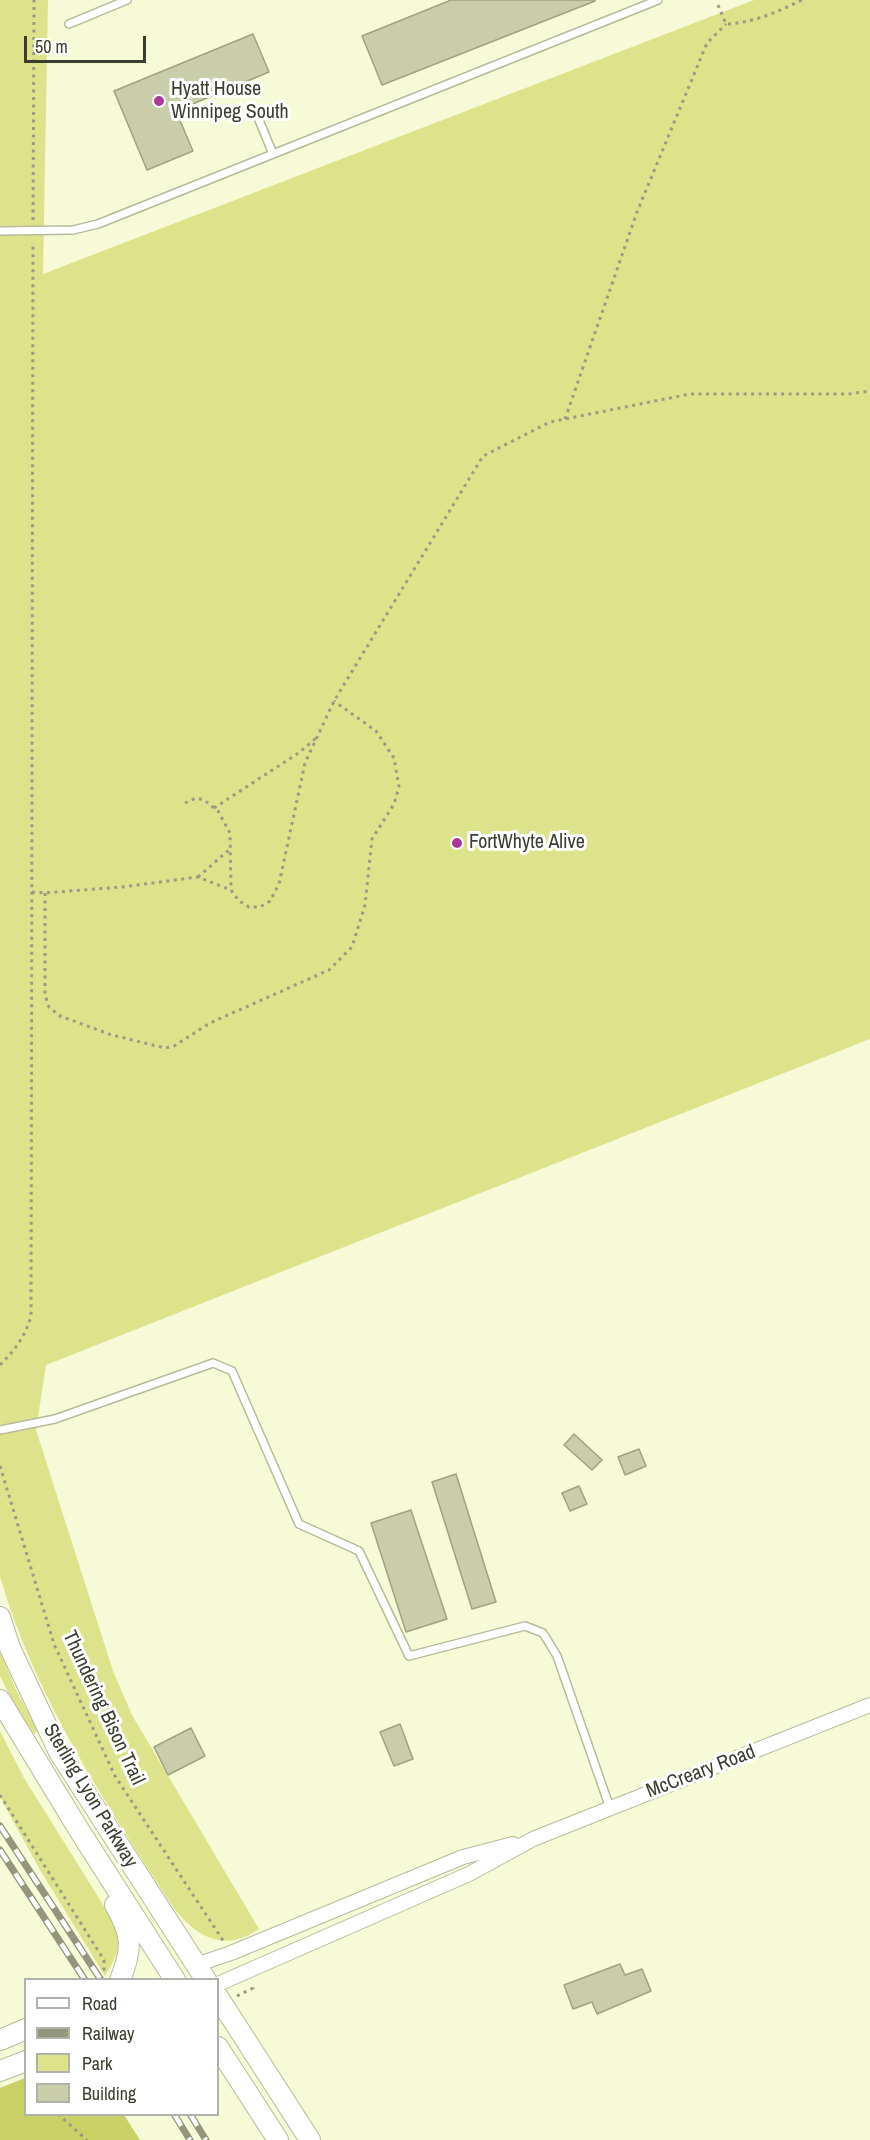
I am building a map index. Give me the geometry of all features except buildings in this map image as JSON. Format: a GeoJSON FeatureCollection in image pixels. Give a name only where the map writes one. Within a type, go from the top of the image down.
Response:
{"type":"FeatureCollection","features":[{"type":"Feature","properties":{"kind":"main road","name":"Sterling Lyon Parkway"},"geometry":{"type":"LineString","coordinates":[[0,1617],[10,1648],[59,1752],[201,1972]]}},
{"type":"Feature","properties":{"kind":"main road","name":"Sterling Lyon Parkway"},"geometry":{"type":"LineString","coordinates":[[0,1700],[167,1978]]}},
{"type":"Feature","properties":{"kind":"main road"},"geometry":{"type":"LineString","coordinates":[[79,1830],[95,1870],[124,1921],[129,1940],[129,1955],[121,1978]]}},
{"type":"Feature","properties":{"kind":"main road"},"geometry":{"type":"LineString","coordinates":[[167,1978],[201,1972]]}},
{"type":"Feature","properties":{"kind":"main road"},"geometry":{"type":"LineString","coordinates":[[219,1999],[309,2140]]}},
{"type":"Feature","properties":{"kind":"main road"},"geometry":{"type":"LineString","coordinates":[[0,2040],[24,2031]]}},
{"type":"Feature","properties":{"kind":"main road"},"geometry":{"type":"LineString","coordinates":[[219,2049],[278,2140]]}},
{"type":"Feature","properties":{"kind":"main road"},"geometry":{"type":"LineString","coordinates":[[0,2071],[24,2062]]}},
{"type":"Feature","properties":{"kind":"street","name":"McCreary Road"},"geometry":{"type":"LineString","coordinates":[[219,1984],[469,1874],[533,1839],[870,1705]]}},
{"type":"Feature","properties":{"kind":"street","name":"McCreary Road"},"geometry":{"type":"LineString","coordinates":[[201,1972],[231,1953],[463,1857],[533,1839]]}},
{"type":"Feature","properties":{"kind":"lane"},"geometry":{"type":"LineString","coordinates":[[69,24],[127,0]]}},
{"type":"Feature","properties":{"kind":"lane"},"geometry":{"type":"LineString","coordinates":[[0,231],[73,230],[98,224],[658,0]]}},
{"type":"Feature","properties":{"kind":"lane"},"geometry":{"type":"LineString","coordinates":[[254,108],[273,154]]}},
{"type":"Feature","properties":{"kind":"lane"},"geometry":{"type":"LineString","coordinates":[[0,1430],[55,1419],[213,1363],[232,1371],[299,1524],[359,1551],[409,1656],[525,1626],[543,1633],[556,1656],[610,1808]]}},
{"type":"Feature","properties":{"kind":"path"},"geometry":{"type":"LineString","coordinates":[[0,1365],[17,1347],[26,1333],[31,1316],[34,0]]}},
{"type":"Feature","properties":{"kind":"path"},"geometry":{"type":"LineString","coordinates":[[564,419],[637,212],[707,43],[726,24],[762,18],[802,0]]}},
{"type":"Feature","properties":{"kind":"path"},"geometry":{"type":"LineString","coordinates":[[718,5],[726,24]]}},
{"type":"Feature","properties":{"kind":"path"},"geometry":{"type":"LineString","coordinates":[[32,892],[122,887],[198,877],[231,890],[239,901],[249,907],[260,907],[270,902],[279,884],[305,764],[334,701],[483,456],[550,422],[690,394],[849,394],[870,391]]}},
{"type":"Feature","properties":{"kind":"path"},"geometry":{"type":"LineString","coordinates":[[45,893],[45,994],[49,1007],[60,1016],[112,1035],[165,1048],[174,1046],[210,1023],[328,970],[352,947],[365,905],[372,839],[394,804],[399,787],[394,758],[376,731],[334,701]]}},
{"type":"Feature","properties":{"kind":"path"},"geometry":{"type":"LineString","coordinates":[[214,808],[300,752],[317,737]]}},
{"type":"Feature","properties":{"kind":"path"},"geometry":{"type":"LineString","coordinates":[[185,803],[196,798],[204,800],[218,811],[230,833],[231,890]]}},
{"type":"Feature","properties":{"kind":"path"},"geometry":{"type":"LineString","coordinates":[[198,877],[230,849]]}},
{"type":"Feature","properties":{"kind":"path","name":"Thundering Bison Trail"},"geometry":{"type":"LineString","coordinates":[[0,1466],[54,1644],[115,1776],[224,1941]]}},
{"type":"Feature","properties":{"kind":"path"},"geometry":{"type":"LineString","coordinates":[[0,1795],[104,1960],[104,1978]]}},
{"type":"Feature","properties":{"kind":"path"},"geometry":{"type":"LineString","coordinates":[[59,2116],[87,2140]]}},
{"type":"Feature","properties":{"kind":"green space","name":"FortWhyte Alive"},"geometry":{"type":"Polygon","coordinates":[[[0,0],[48,0],[43,274],[754,0],[870,0],[870,1039],[46,1365],[36,1430],[113,1671],[132,1715],[259,1929],[234,1940],[212,1938],[191,1926],[173,1907],[147,1868],[74,1748],[52,1707],[32,1664],[0,1576],[0,0]]]}},
{"type":"Feature","properties":{"kind":"green space"},"geometry":{"type":"Polygon","coordinates":[[[0,1651],[16,1690],[38,1731],[34,1734],[18,1712],[0,1676],[0,1651]]]}},
{"type":"Feature","properties":{"kind":"green space"},"geometry":{"type":"Polygon","coordinates":[[[0,1731],[24,1778],[117,1927],[117,1953],[105,1976],[40,1870],[0,1797],[0,1731]]]}},
{"type":"Feature","properties":{"kind":"green space"},"geometry":{"type":"Polygon","coordinates":[[[24,2078],[24,2116],[125,2116],[140,2140],[0,2140],[0,2088],[24,2078]]]}},
{"type":"Feature","properties":{"kind":"railway"},"geometry":{"type":"LineString","coordinates":[[0,1826],[100,1978]]}},
{"type":"Feature","properties":{"kind":"railway"},"geometry":{"type":"LineString","coordinates":[[0,1850],[84,1978]]}},
{"type":"Feature","properties":{"kind":"railway"},"geometry":{"type":"LineString","coordinates":[[175,2116],[190,2140]]}},
{"type":"Feature","properties":{"kind":"railway"},"geometry":{"type":"LineString","coordinates":[[191,2116],[206,2140]]}},
{"type":"Feature","properties":{"kind":"place","name":"Hyatt House Winnipeg South"},"geometry":{"type":"Point","coordinates":[159,101]}},
{"type":"Feature","properties":{"kind":"place","name":"FortWhyte Alive"},"geometry":{"type":"Point","coordinates":[457,843]}}]}
